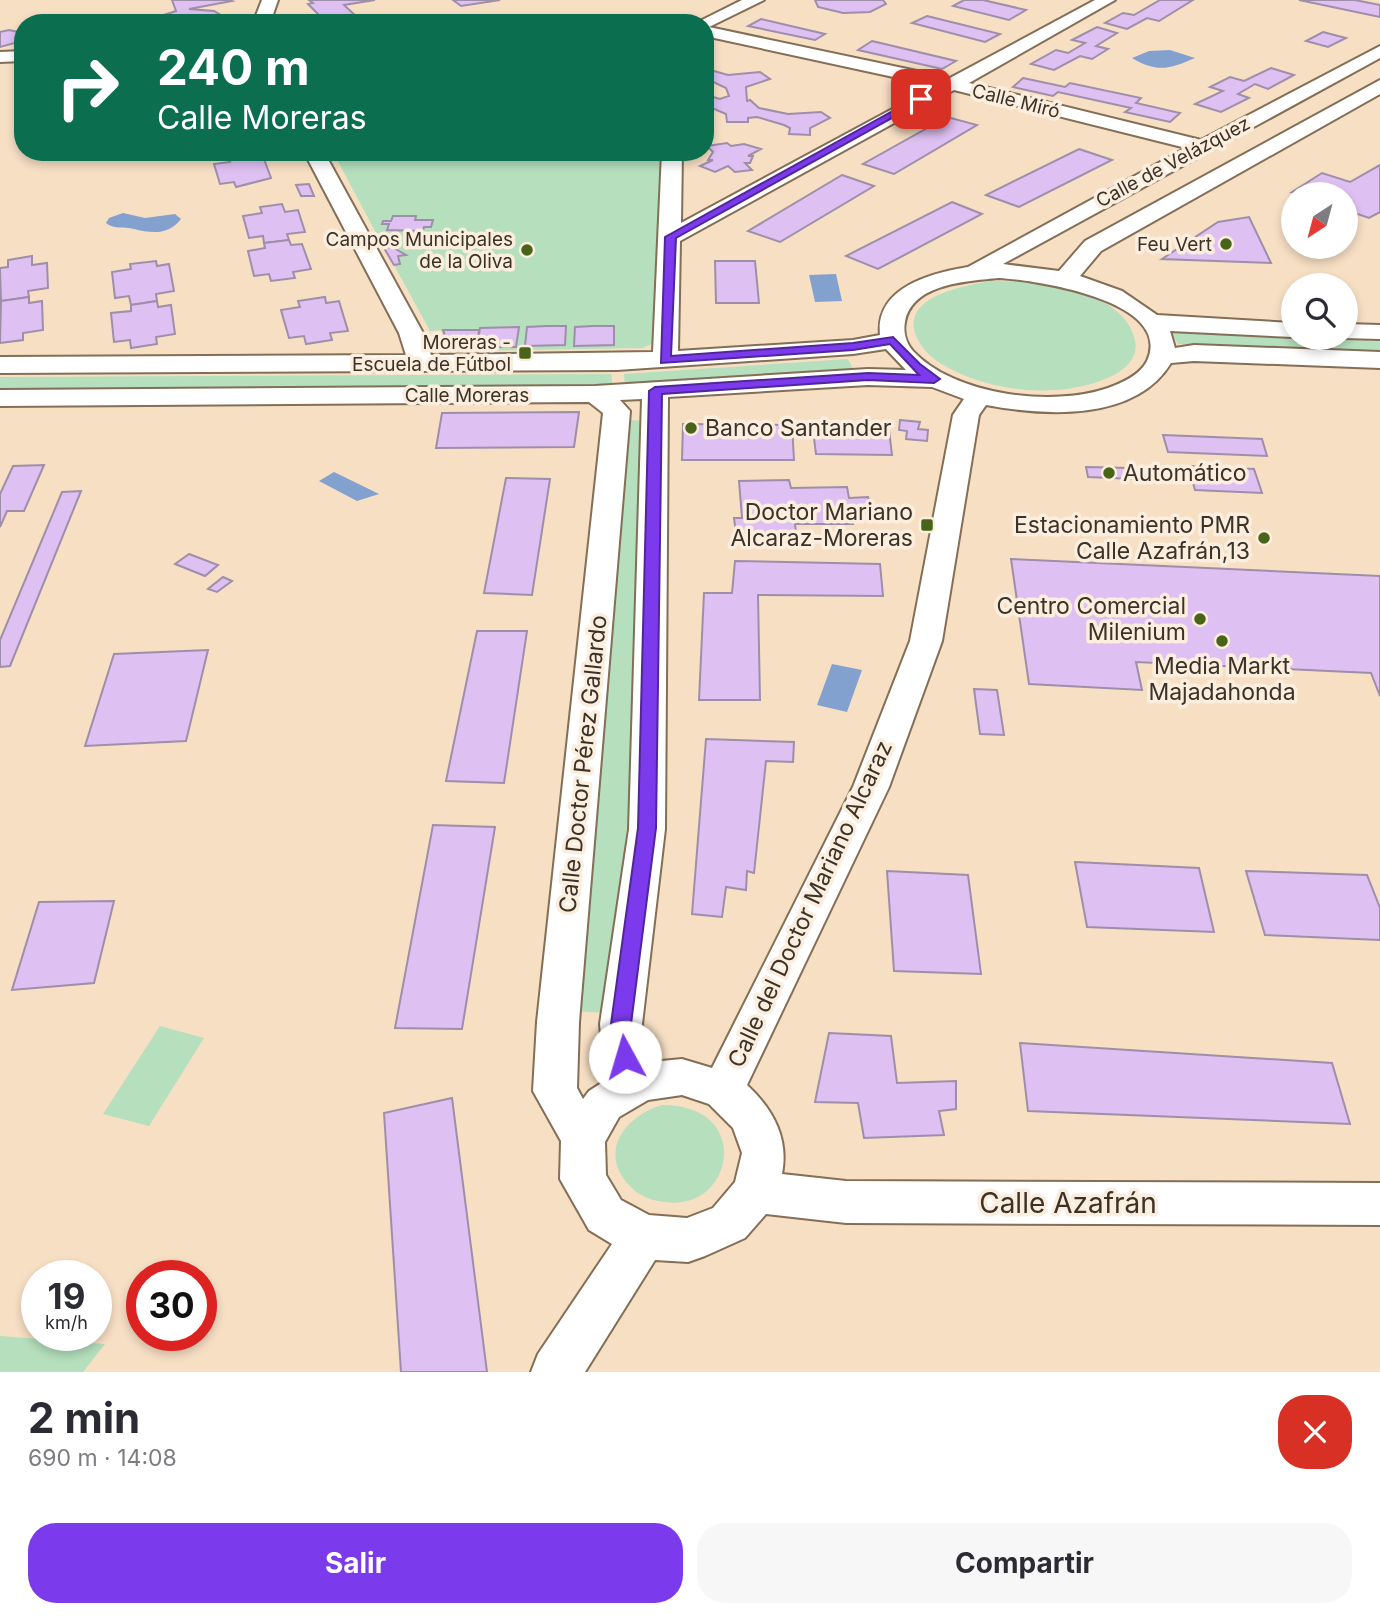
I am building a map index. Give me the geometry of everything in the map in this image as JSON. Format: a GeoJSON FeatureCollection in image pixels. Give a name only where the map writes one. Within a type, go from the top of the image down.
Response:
{"type":"FeatureCollection","features":[{"type":"Feature","properties":{"kind":"street"},"geometry":{"type":"LineString","coordinates":[[714,19],[756,0]]}},
{"type":"Feature","properties":{"kind":"street"},"geometry":{"type":"LineString","coordinates":[[669,225],[951,84],[1107,0]]}},
{"type":"Feature","properties":{"kind":"street","name":"Calle Miró"},"geometry":{"type":"LineString","coordinates":[[714,33],[951,84],[1203,146]]}},
{"type":"Feature","properties":{"kind":"street","name":"Calle Miró"},"geometry":{"type":"LineString","coordinates":[[714,51],[971,108],[1179,159]]}},
{"type":"Feature","properties":{"kind":"street","name":"Calle de Velázquez"},"geometry":{"type":"LineString","coordinates":[[967,274],[1010,254],[1380,51]]}},
{"type":"Feature","properties":{"kind":"street","name":"Calle de Velázquez"},"geometry":{"type":"LineString","coordinates":[[1065,278],[1093,246],[1380,86]]}},
{"type":"Feature","properties":{"kind":"street"},"geometry":{"type":"LineString","coordinates":[[319,161],[411,333],[419,353],[416,364]]}},
{"type":"Feature","properties":{"kind":"street"},"geometry":{"type":"LineString","coordinates":[[640,1082],[620,1044],[647,828],[660,376],[671,161]]}},
{"type":"Feature","properties":{"kind":"street"},"geometry":{"type":"LineString","coordinates":[[1032,273],[1065,278],[1102,289],[1130,304],[1151,321],[1159,333],[1162,357],[1154,371],[1140,383],[1093,401],[1031,404],[980,396],[934,379],[915,367],[893,340],[891,322],[898,306],[914,292],[938,281],[967,274],[1032,273]]}},
{"type":"Feature","properties":{"kind":"street"},"geometry":{"type":"LineString","coordinates":[[1151,321],[1187,327],[1281,330]]}},
{"type":"Feature","properties":{"kind":"street"},"geometry":{"type":"LineString","coordinates":[[1358,331],[1380,332]]}},
{"type":"Feature","properties":{"kind":"street","name":"Calle Moreras"},"geometry":{"type":"LineString","coordinates":[[0,398],[595,394],[660,376],[893,340]]}},
{"type":"Feature","properties":{"kind":"street"},"geometry":{"type":"LineString","coordinates":[[1162,357],[1194,354],[1380,360]]}},
{"type":"Feature","properties":{"kind":"street","name":"Calle Moreras"},"geometry":{"type":"LineString","coordinates":[[0,365],[416,364],[660,376],[934,379]]}},
{"type":"Feature","properties":{"kind":"street","name":"Calle Doctor Pérez Gallardo"},"geometry":{"type":"LineString","coordinates":[[583,1139],[555,1091],[558,1022],[617,411],[595,394]]}},
{"type":"Feature","properties":{"kind":"street","name":"Calle del Doctor Mariano Alcaraz"},"geometry":{"type":"LineString","coordinates":[[723,1090],[871,787],[926,641],[948,528],[965,415],[980,396]]}},
{"type":"Feature","properties":{"kind":"street"},"geometry":{"type":"LineString","coordinates":[[682,1077],[723,1090],[751,1117],[764,1153],[756,1192],[729,1223],[688,1240],[643,1237],[605,1215],[583,1179],[583,1139],[604,1104],[640,1082],[682,1077]]}},
{"type":"Feature","properties":{"kind":"street","name":"Calle Azafrán"},"geometry":{"type":"LineString","coordinates":[[756,1192],[846,1202],[1380,1204]]}},
{"type":"Feature","properties":{"kind":"street"},"geometry":{"type":"LineString","coordinates":[[556,1372],[643,1237]]}},
{"type":"Feature","properties":{"kind":"green space","name":"Campos Municipales de la Oliva"},"geometry":{"type":"Polygon","coordinates":[[[338,161],[661,161],[652,344],[642,348],[461,351],[437,345],[447,343],[441,330],[430,331],[394,265],[400,264],[398,256],[406,255],[392,247],[384,248],[338,161]]]}},
{"type":"Feature","properties":{"kind":"green space"},"geometry":{"type":"Polygon","coordinates":[[[990,281],[1051,286],[1094,298],[1112,308],[1126,321],[1134,337],[1135,350],[1132,359],[1123,369],[1104,380],[1056,390],[1015,389],[995,385],[975,380],[940,363],[926,351],[916,336],[914,322],[918,311],[938,295],[990,281]]]}},
{"type":"Feature","properties":{"kind":"green space"},"geometry":{"type":"Polygon","coordinates":[[[1171,332],[1281,336],[1281,348],[1178,344],[1171,332]]]}},
{"type":"Feature","properties":{"kind":"green space"},"geometry":{"type":"Polygon","coordinates":[[[1358,338],[1380,339],[1380,351],[1351,350],[1358,350],[1358,338]]]}},
{"type":"Feature","properties":{"kind":"green space"},"geometry":{"type":"Polygon","coordinates":[[[848,359],[854,371],[625,386],[624,374],[848,359]]]}},
{"type":"Feature","properties":{"kind":"green space"},"geometry":{"type":"Polygon","coordinates":[[[611,374],[613,388],[0,392],[0,377],[611,374]]]}},
{"type":"Feature","properties":{"kind":"green space"},"geometry":{"type":"Polygon","coordinates":[[[624,420],[647,421],[631,785],[608,1013],[571,1011],[624,420]]]}},
{"type":"Feature","properties":{"kind":"green space"},"geometry":{"type":"Polygon","coordinates":[[[160,1026],[204,1038],[149,1126],[103,1114],[160,1026]]]}},
{"type":"Feature","properties":{"kind":"green space"},"geometry":{"type":"Polygon","coordinates":[[[662,1105],[692,1110],[711,1122],[722,1138],[724,1157],[719,1176],[707,1191],[689,1201],[666,1202],[643,1196],[632,1188],[616,1162],[619,1138],[626,1128],[636,1118],[662,1105]]]}},
{"type":"Feature","properties":{"kind":"green space"},"geometry":{"type":"Polygon","coordinates":[[[0,1336],[21,1338],[21,1351],[100,1351],[83,1372],[0,1372],[0,1336]]]}},
{"type":"Feature","properties":{"kind":"water"},"geometry":{"type":"Polygon","coordinates":[[[1170,50],[1195,58],[1164,68],[1149,66],[1132,58],[1149,51],[1170,50]]]}},
{"type":"Feature","properties":{"kind":"water"},"geometry":{"type":"Polygon","coordinates":[[[123,213],[145,218],[175,214],[181,219],[171,228],[159,232],[116,227],[106,223],[109,218],[123,213]]]}},
{"type":"Feature","properties":{"kind":"water"},"geometry":{"type":"Polygon","coordinates":[[[836,274],[842,301],[815,302],[809,275],[836,274]]]}},
{"type":"Feature","properties":{"kind":"water"},"geometry":{"type":"Polygon","coordinates":[[[334,472],[379,494],[357,501],[319,481],[334,472]]]}},
{"type":"Feature","properties":{"kind":"water"},"geometry":{"type":"Polygon","coordinates":[[[832,664],[862,670],[847,712],[817,705],[832,664]]]}},
{"type":"Feature","properties":{"kind":"building"},"geometry":{"type":"Polygon","coordinates":[[[172,0],[232,1],[189,9],[214,11],[219,14],[167,14],[176,11],[172,0]]]}},
{"type":"Feature","properties":{"kind":"building"},"geometry":{"type":"Polygon","coordinates":[[[309,0],[375,0],[344,5],[354,14],[318,14],[308,4],[313,3],[309,0]]]}},
{"type":"Feature","properties":{"kind":"building"},"geometry":{"type":"Polygon","coordinates":[[[453,0],[500,0],[461,6],[453,0]]]}},
{"type":"Feature","properties":{"kind":"building"},"geometry":{"type":"Polygon","coordinates":[[[815,0],[883,0],[886,4],[870,12],[843,13],[818,7],[815,0]]]}},
{"type":"Feature","properties":{"kind":"building"},"geometry":{"type":"Polygon","coordinates":[[[964,0],[983,0],[1026,10],[1009,20],[953,6],[964,0]]]}},
{"type":"Feature","properties":{"kind":"building"},"geometry":{"type":"Polygon","coordinates":[[[1160,0],[1193,0],[1159,21],[1147,18],[1127,29],[1105,23],[1123,13],[1134,15],[1160,0]]]}},
{"type":"Feature","properties":{"kind":"building"},"geometry":{"type":"Polygon","coordinates":[[[1299,0],[1355,0],[1380,5],[1380,17],[1299,0]]]}},
{"type":"Feature","properties":{"kind":"building"},"geometry":{"type":"Polygon","coordinates":[[[927,16],[1000,34],[985,42],[912,23],[927,16]]]}},
{"type":"Feature","properties":{"kind":"building"},"geometry":{"type":"Polygon","coordinates":[[[761,19],[825,34],[815,40],[748,26],[761,19]]]}},
{"type":"Feature","properties":{"kind":"building"},"geometry":{"type":"Polygon","coordinates":[[[1097,27],[1117,33],[1096,46],[1108,49],[1092,59],[1080,56],[1054,70],[1031,64],[1056,50],[1068,53],[1085,43],[1072,40],[1097,27]]]}},
{"type":"Feature","properties":{"kind":"building"},"geometry":{"type":"Polygon","coordinates":[[[14,31],[14,43],[0,47],[0,32],[14,31]]]}},
{"type":"Feature","properties":{"kind":"building"},"geometry":{"type":"Polygon","coordinates":[[[1323,32],[1346,38],[1328,47],[1306,41],[1323,32]]]}},
{"type":"Feature","properties":{"kind":"building"},"geometry":{"type":"Polygon","coordinates":[[[872,41],[956,61],[942,69],[858,50],[872,41]]]}},
{"type":"Feature","properties":{"kind":"building"},"geometry":{"type":"Polygon","coordinates":[[[1271,68],[1294,75],[1268,89],[1255,84],[1238,94],[1249,98],[1221,112],[1195,104],[1223,91],[1210,87],[1230,77],[1244,81],[1271,68]]]}},
{"type":"Feature","properties":{"kind":"building"},"geometry":{"type":"Polygon","coordinates":[[[714,71],[728,75],[760,72],[770,79],[746,87],[747,101],[750,100],[759,108],[788,114],[821,112],[830,118],[810,128],[810,135],[789,134],[790,128],[757,117],[748,118],[748,122],[727,122],[726,114],[714,109],[714,97],[720,99],[729,96],[726,88],[714,82],[714,71]]]}},
{"type":"Feature","properties":{"kind":"building"},"geometry":{"type":"Polygon","coordinates":[[[1023,78],[1065,87],[1070,83],[1141,98],[1136,103],[1180,113],[1170,122],[1125,112],[1131,108],[1058,92],[1053,96],[1013,87],[1023,78]]]}},
{"type":"Feature","properties":{"kind":"building"},"geometry":{"type":"Polygon","coordinates":[[[947,117],[977,125],[894,174],[863,164],[947,117]]]}},
{"type":"Feature","properties":{"kind":"building"},"geometry":{"type":"Polygon","coordinates":[[[744,144],[761,149],[748,156],[753,156],[750,163],[745,163],[752,170],[735,172],[728,166],[715,172],[700,166],[714,161],[714,145],[744,144]]]}},
{"type":"Feature","properties":{"kind":"building"},"geometry":{"type":"Polygon","coordinates":[[[1079,149],[1112,160],[1019,207],[986,195],[1079,149]]]}},
{"type":"Feature","properties":{"kind":"building"},"geometry":{"type":"Polygon","coordinates":[[[265,161],[271,178],[236,187],[234,182],[220,184],[214,164],[265,161]]]}},
{"type":"Feature","properties":{"kind":"building"},"geometry":{"type":"Polygon","coordinates":[[[1380,165],[1380,212],[1369,218],[1358,214],[1358,182],[1350,182],[1380,165]]]}},
{"type":"Feature","properties":{"kind":"building"},"geometry":{"type":"Polygon","coordinates":[[[1322,173],[1350,182],[1308,182],[1322,173]]]}},
{"type":"Feature","properties":{"kind":"building"},"geometry":{"type":"Polygon","coordinates":[[[842,175],[874,186],[780,242],[748,231],[842,175]]]}},
{"type":"Feature","properties":{"kind":"building"},"geometry":{"type":"Polygon","coordinates":[[[309,184],[314,196],[301,196],[296,185],[309,184]]]}},
{"type":"Feature","properties":{"kind":"building"},"geometry":{"type":"Polygon","coordinates":[[[952,202],[982,214],[878,269],[846,256],[952,202]]]}},
{"type":"Feature","properties":{"kind":"building"},"geometry":{"type":"Polygon","coordinates":[[[282,204],[285,212],[298,210],[305,232],[287,234],[289,240],[264,243],[263,236],[249,238],[243,216],[262,213],[260,207],[282,204]]]}},
{"type":"Feature","properties":{"kind":"building"},"geometry":{"type":"Polygon","coordinates":[[[393,216],[416,216],[415,220],[433,220],[431,227],[424,227],[423,231],[387,230],[389,224],[382,224],[383,221],[391,221],[393,216]]]}},
{"type":"Feature","properties":{"kind":"building"},"geometry":{"type":"Polygon","coordinates":[[[1249,217],[1271,263],[1162,259],[1218,222],[1249,217]]]}},
{"type":"Feature","properties":{"kind":"building"},"geometry":{"type":"Polygon","coordinates":[[[289,240],[291,245],[302,244],[311,269],[293,272],[295,278],[271,281],[269,274],[254,276],[248,251],[265,248],[264,243],[289,240]]]}},
{"type":"Feature","properties":{"kind":"building"},"geometry":{"type":"Polygon","coordinates":[[[392,247],[406,255],[398,256],[400,264],[394,265],[384,248],[392,247]]]}},
{"type":"Feature","properties":{"kind":"building"},"geometry":{"type":"Polygon","coordinates":[[[32,256],[32,265],[47,263],[48,288],[28,291],[29,297],[1,301],[0,268],[8,267],[8,260],[32,256]]]}},
{"type":"Feature","properties":{"kind":"building"},"geometry":{"type":"Polygon","coordinates":[[[156,261],[157,266],[169,264],[174,291],[156,294],[157,301],[131,305],[129,296],[115,298],[112,272],[131,269],[130,264],[156,261]]]}},
{"type":"Feature","properties":{"kind":"building"},"geometry":{"type":"Polygon","coordinates":[[[715,261],[755,261],[759,303],[716,303],[715,261]]]}},
{"type":"Feature","properties":{"kind":"building"},"geometry":{"type":"Polygon","coordinates":[[[29,297],[29,303],[42,301],[43,330],[23,333],[23,340],[0,343],[1,301],[29,297]]]}},
{"type":"Feature","properties":{"kind":"building"},"geometry":{"type":"Polygon","coordinates":[[[325,297],[326,303],[339,301],[348,331],[330,333],[332,340],[306,344],[304,336],[289,338],[281,310],[300,307],[298,301],[325,297]]]}},
{"type":"Feature","properties":{"kind":"building"},"geometry":{"type":"Polygon","coordinates":[[[157,301],[158,307],[171,305],[175,334],[156,337],[157,344],[131,348],[130,340],[114,342],[111,313],[131,311],[131,305],[157,301]]]}},
{"type":"Feature","properties":{"kind":"building"},"geometry":{"type":"Polygon","coordinates":[[[566,326],[565,345],[525,346],[527,327],[566,326]]]}},
{"type":"Feature","properties":{"kind":"building"},"geometry":{"type":"Polygon","coordinates":[[[614,326],[614,345],[574,346],[575,327],[614,326]]]}},
{"type":"Feature","properties":{"kind":"building"},"geometry":{"type":"Polygon","coordinates":[[[519,327],[516,347],[477,347],[480,328],[519,327]]]}},
{"type":"Feature","properties":{"kind":"building"},"geometry":{"type":"Polygon","coordinates":[[[443,330],[479,330],[477,347],[449,346],[443,330]]]}},
{"type":"Feature","properties":{"kind":"building"},"geometry":{"type":"Polygon","coordinates":[[[579,412],[574,447],[436,448],[442,413],[579,412]]]}},
{"type":"Feature","properties":{"kind":"building"},"geometry":{"type":"Polygon","coordinates":[[[900,420],[920,422],[918,429],[928,430],[927,441],[906,439],[907,431],[899,430],[900,420]]]}},
{"type":"Feature","properties":{"kind":"building"},"geometry":{"type":"Polygon","coordinates":[[[683,424],[792,425],[794,460],[682,460],[683,424]]]}},
{"type":"Feature","properties":{"kind":"building"},"geometry":{"type":"Polygon","coordinates":[[[828,426],[850,427],[850,432],[889,430],[892,455],[816,454],[814,438],[819,438],[818,431],[829,431],[828,426]]]}},
{"type":"Feature","properties":{"kind":"building"},"geometry":{"type":"Polygon","coordinates":[[[1163,435],[1262,439],[1267,456],[1168,452],[1163,435]]]}},
{"type":"Feature","properties":{"kind":"building"},"geometry":{"type":"Polygon","coordinates":[[[44,465],[24,511],[7,511],[0,527],[0,494],[13,466],[44,465]]]}},
{"type":"Feature","properties":{"kind":"building"},"geometry":{"type":"Polygon","coordinates":[[[1188,466],[1254,469],[1262,493],[1195,490],[1188,466]]]}},
{"type":"Feature","properties":{"kind":"building","name":"Automático"},"geometry":{"type":"Polygon","coordinates":[[[1086,467],[1130,468],[1133,479],[1088,477],[1086,467]]]}},
{"type":"Feature","properties":{"kind":"building"},"geometry":{"type":"Polygon","coordinates":[[[506,478],[550,479],[532,595],[484,593],[506,478]]]}},
{"type":"Feature","properties":{"kind":"building"},"geometry":{"type":"Polygon","coordinates":[[[789,480],[791,488],[847,487],[849,498],[868,497],[872,513],[851,514],[853,524],[795,524],[796,532],[736,533],[734,518],[742,518],[739,481],[789,480]]]}},
{"type":"Feature","properties":{"kind":"building"},"geometry":{"type":"Polygon","coordinates":[[[81,491],[10,666],[0,667],[0,640],[62,492],[81,491]]]}},
{"type":"Feature","properties":{"kind":"building"},"geometry":{"type":"Polygon","coordinates":[[[189,554],[218,565],[205,576],[175,564],[189,554]]]}},
{"type":"Feature","properties":{"kind":"building","name":"Centro Comercial Milenium"},"geometry":{"type":"Polygon","coordinates":[[[1011,559],[1380,576],[1380,696],[1371,673],[1136,662],[1142,690],[1029,684],[1011,559]]]}},
{"type":"Feature","properties":{"kind":"building"},"geometry":{"type":"Polygon","coordinates":[[[735,561],[880,564],[883,596],[758,595],[760,700],[699,700],[704,593],[732,593],[735,561]]]}},
{"type":"Feature","properties":{"kind":"building"},"geometry":{"type":"Polygon","coordinates":[[[223,577],[232,581],[217,592],[208,589],[223,577]]]}},
{"type":"Feature","properties":{"kind":"building"},"geometry":{"type":"Polygon","coordinates":[[[477,631],[527,631],[504,783],[446,781],[477,631]]]}},
{"type":"Feature","properties":{"kind":"building"},"geometry":{"type":"Polygon","coordinates":[[[208,650],[186,741],[85,746],[114,654],[208,650]]]}},
{"type":"Feature","properties":{"kind":"building"},"geometry":{"type":"Polygon","coordinates":[[[974,689],[997,690],[1004,735],[980,734],[974,689]]]}},
{"type":"Feature","properties":{"kind":"building"},"geometry":{"type":"Polygon","coordinates":[[[706,739],[794,742],[793,762],[766,761],[754,873],[747,871],[746,890],[726,887],[722,917],[692,914],[706,739]]]}},
{"type":"Feature","properties":{"kind":"building"},"geometry":{"type":"Polygon","coordinates":[[[433,825],[495,827],[462,1029],[395,1028],[433,825]]]}},
{"type":"Feature","properties":{"kind":"building"},"geometry":{"type":"Polygon","coordinates":[[[1075,862],[1199,868],[1214,932],[1087,927],[1075,862]]]}},
{"type":"Feature","properties":{"kind":"building"},"geometry":{"type":"Polygon","coordinates":[[[887,871],[968,875],[981,974],[894,971],[887,871]]]}},
{"type":"Feature","properties":{"kind":"building"},"geometry":{"type":"Polygon","coordinates":[[[1246,871],[1367,875],[1380,908],[1380,940],[1265,935],[1246,871]]]}},
{"type":"Feature","properties":{"kind":"building"},"geometry":{"type":"Polygon","coordinates":[[[114,901],[94,983],[12,990],[39,902],[114,901]]]}},
{"type":"Feature","properties":{"kind":"building"},"geometry":{"type":"Polygon","coordinates":[[[829,1033],[891,1036],[897,1083],[956,1081],[956,1109],[939,1111],[944,1135],[864,1138],[858,1103],[815,1102],[829,1033]]]}},
{"type":"Feature","properties":{"kind":"building"},"geometry":{"type":"Polygon","coordinates":[[[1020,1043],[1332,1063],[1350,1124],[1028,1111],[1020,1043]]]}},
{"type":"Feature","properties":{"kind":"building"},"geometry":{"type":"Polygon","coordinates":[[[452,1098],[487,1372],[401,1372],[384,1113],[452,1098]]]}},
{"type":"Feature","properties":{"kind":"place","name":"Feu Vert"},"geometry":{"type":"Point","coordinates":[1226,244]}},
{"type":"Feature","properties":{"kind":"place","name":"Campos Municipales de la Oliva"},"geometry":{"type":"Point","coordinates":[527,250]}},
{"type":"Feature","properties":{"kind":"place","name":"Moreras - Escuela de Fútbol"},"geometry":{"type":"Point","coordinates":[525,353]}},
{"type":"Feature","properties":{"kind":"place","name":"Banco Santander"},"geometry":{"type":"Point","coordinates":[691,428]}},
{"type":"Feature","properties":{"kind":"place","name":"Automático"},"geometry":{"type":"Point","coordinates":[1109,473]}},
{"type":"Feature","properties":{"kind":"place","name":"Doctor Mariano Alcaraz-Moreras"},"geometry":{"type":"Point","coordinates":[927,525]}},
{"type":"Feature","properties":{"kind":"place","name":"Estacionamiento PMR Calle Azafrán,13"},"geometry":{"type":"Point","coordinates":[1264,538]}},
{"type":"Feature","properties":{"kind":"place","name":"Centro Comercial Milenium"},"geometry":{"type":"Point","coordinates":[1200,619]}},
{"type":"Feature","properties":{"kind":"place","name":"Media Markt Majadahonda"},"geometry":{"type":"Point","coordinates":[1222,641]}},
{"type":"Feature","properties":{"kind":"route"},"geometry":{"type":"LineString","coordinates":[[625,1057],[620,1044],[621,1024],[647,828],[655,391],[868,377],[934,379],[915,367],[893,340],[853,347],[665,360],[671,237],[921,99]]}}]}
